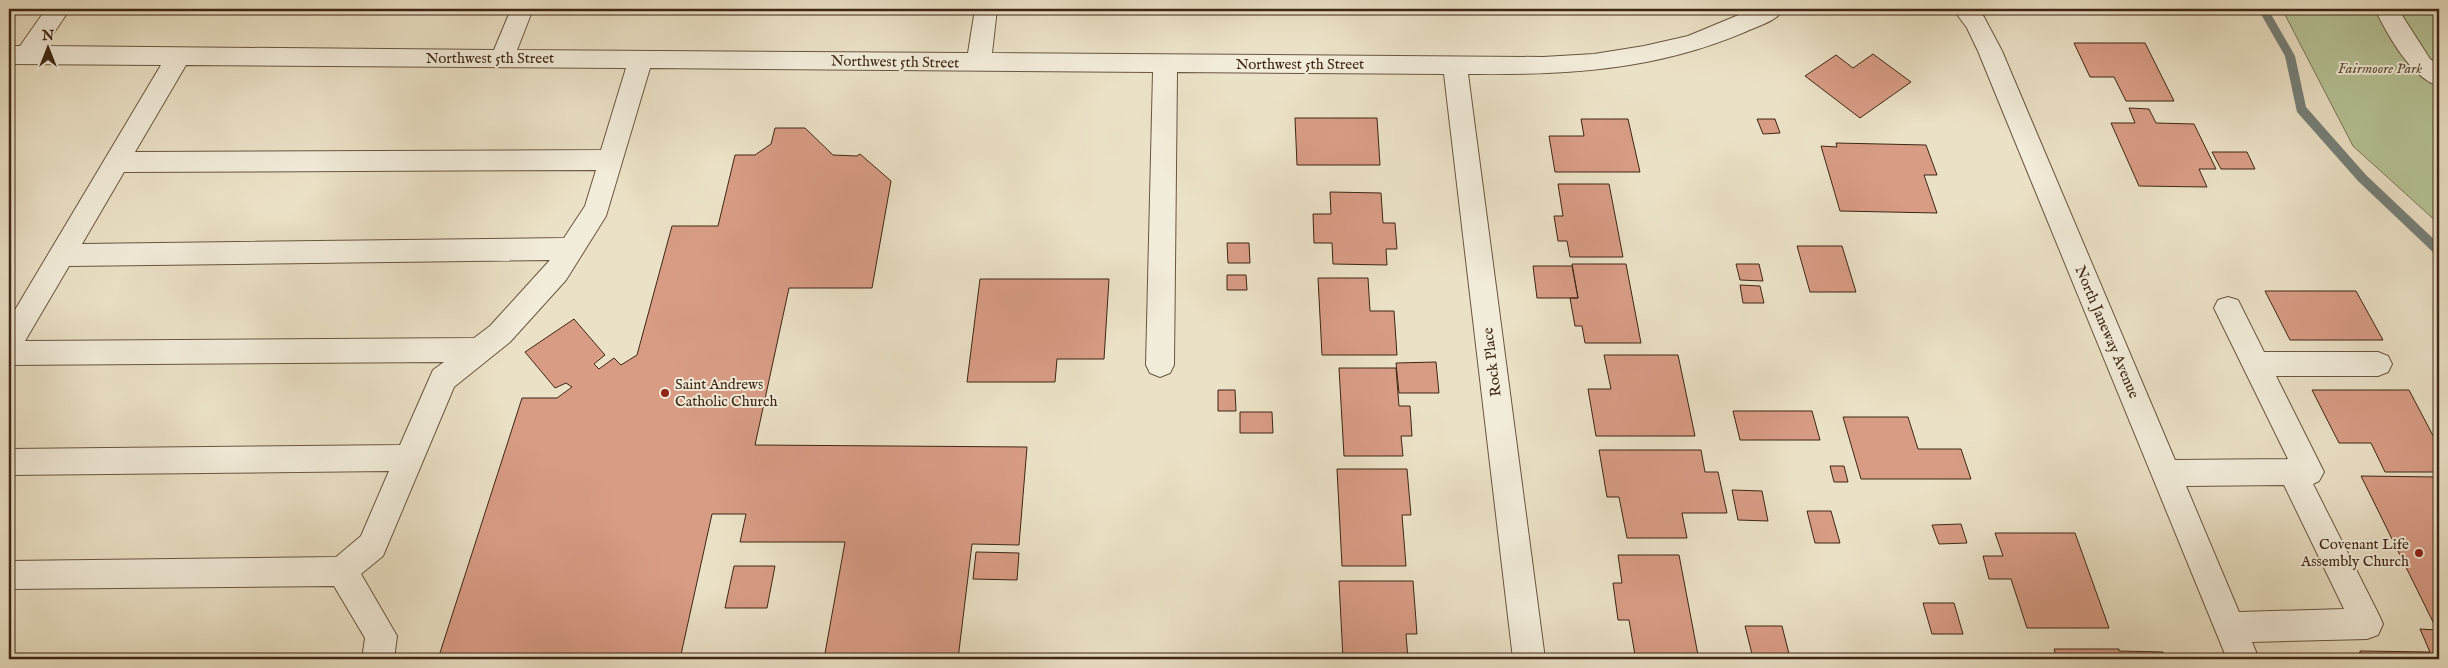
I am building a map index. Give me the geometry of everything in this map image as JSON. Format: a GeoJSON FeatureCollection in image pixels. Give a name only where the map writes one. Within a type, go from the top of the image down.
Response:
{"type":"FeatureCollection","features":[{"type":"Feature","properties":{"kind":"street"},"geometry":{"type":"LineString","coordinates":[[18,55],[58,9]]}},
{"type":"Feature","properties":{"kind":"street"},"geometry":{"type":"LineString","coordinates":[[502,58],[522,9]]}},
{"type":"Feature","properties":{"kind":"street"},"geometry":{"type":"LineString","coordinates":[[979,63],[986,9]]}},
{"type":"Feature","properties":{"kind":"street","name":"Northwest 5th Street"},"geometry":{"type":"LineString","coordinates":[[18,55],[1543,66],[1620,60],[1673,48],[1720,33],[1772,9]]}},
{"type":"Feature","properties":{"kind":"street","name":"North Janeway Avenue"},"geometry":{"type":"LineString","coordinates":[[1964,9],[1976,23],[1990,51],[2243,659]]}},
{"type":"Feature","properties":{"kind":"street"},"geometry":{"type":"LineString","coordinates":[[2386,9],[2422,65],[2439,77]]}},
{"type":"Feature","properties":{"kind":"street"},"geometry":{"type":"LineString","coordinates":[[9,344],[179,56]]}},
{"type":"Feature","properties":{"kind":"street"},"geometry":{"type":"LineString","coordinates":[[9,575],[342,571],[372,546],[444,379],[500,334],[557,272],[597,210],[640,60]]}},
{"type":"Feature","properties":{"kind":"street"},"geometry":{"type":"LineString","coordinates":[[1160,365],[1165,64]]}},
{"type":"Feature","properties":{"kind":"street","name":"Rock Place"},"geometry":{"type":"LineString","coordinates":[[1455,65],[1529,659]]}},
{"type":"Feature","properties":{"kind":"street"},"geometry":{"type":"LineString","coordinates":[[116,162],[611,160]]}},
{"type":"Feature","properties":{"kind":"street"},"geometry":{"type":"LineString","coordinates":[[61,255],[573,249]]}},
{"type":"Feature","properties":{"kind":"street"},"geometry":{"type":"LineString","coordinates":[[2165,473],[2309,472],[2228,308]]}},
{"type":"Feature","properties":{"kind":"street"},"geometry":{"type":"LineString","coordinates":[[9,353],[480,350]]}},
{"type":"Feature","properties":{"kind":"street"},"geometry":{"type":"LineString","coordinates":[[2256,364],[2378,364]]}},
{"type":"Feature","properties":{"kind":"street"},"geometry":{"type":"LineString","coordinates":[[9,462],[410,458]]}},
{"type":"Feature","properties":{"kind":"street"},"geometry":{"type":"LineString","coordinates":[[2229,627],[2367,624],[2292,472]]}},
{"type":"Feature","properties":{"kind":"street"},"geometry":{"type":"LineString","coordinates":[[342,571],[381,636],[378,659]]}},
{"type":"Feature","properties":{"kind":"green space","name":"Fairmoore Park"},"geometry":{"type":"Polygon","coordinates":[[[2282,9],[2439,9],[2439,224],[2353,146],[2282,9]]]}},
{"type":"Feature","properties":{"kind":"building"},"geometry":{"type":"Polygon","coordinates":[[[600,9],[681,10],[600,10],[600,9]]]}},
{"type":"Feature","properties":{"kind":"building"},"geometry":{"type":"Polygon","coordinates":[[[841,9],[911,9],[841,10],[841,9]]]}},
{"type":"Feature","properties":{"kind":"building"},"geometry":{"type":"Polygon","coordinates":[[[1063,9],[1115,9],[1115,13],[1062,13],[1063,9]]]}},
{"type":"Feature","properties":{"kind":"building"},"geometry":{"type":"Polygon","coordinates":[[[2074,43],[2145,43],[2174,101],[2126,101],[2114,77],[2090,77],[2074,43]]]}},
{"type":"Feature","properties":{"kind":"building"},"geometry":{"type":"Polygon","coordinates":[[[1873,54],[1911,82],[1860,118],[1805,76],[1836,55],[1853,68],[1873,54]]]}},
{"type":"Feature","properties":{"kind":"building"},"geometry":{"type":"Polygon","coordinates":[[[2129,108],[2149,109],[2156,123],[2194,124],[2216,169],[2199,169],[2207,187],[2139,186],[2111,123],[2135,123],[2129,108]]]}},
{"type":"Feature","properties":{"kind":"building"},"geometry":{"type":"Polygon","coordinates":[[[1295,118],[1377,118],[1380,165],[1297,165],[1295,118]]]}},
{"type":"Feature","properties":{"kind":"building"},"geometry":{"type":"Polygon","coordinates":[[[1581,119],[1628,119],[1640,172],[1555,172],[1549,136],[1584,136],[1581,119]]]}},
{"type":"Feature","properties":{"kind":"building"},"geometry":{"type":"Polygon","coordinates":[[[1757,119],[1775,119],[1780,133],[1763,134],[1757,119]]]}},
{"type":"Feature","properties":{"kind":"building","name":"Saint Andrews Catholic Church"},"geometry":{"type":"Polygon","coordinates":[[[775,128],[805,128],[833,155],[857,156],[860,154],[891,181],[872,288],[789,288],[755,445],[1027,447],[1019,545],[972,544],[958,659],[824,659],[845,542],[740,542],[746,514],[712,514],[680,659],[438,659],[522,398],[557,398],[572,387],[566,383],[555,388],[525,352],[574,319],[605,355],[594,364],[599,369],[614,358],[621,365],[637,355],[672,226],[718,226],[735,155],[755,155],[771,144],[775,128]]]}},
{"type":"Feature","properties":{"kind":"building"},"geometry":{"type":"Polygon","coordinates":[[[1836,143],[1926,145],[1937,175],[1924,175],[1937,213],[1840,211],[1821,146],[1837,147],[1836,143]]]}},
{"type":"Feature","properties":{"kind":"building"},"geometry":{"type":"Polygon","coordinates":[[[2212,152],[2247,152],[2255,169],[2221,169],[2212,152]]]}},
{"type":"Feature","properties":{"kind":"building"},"geometry":{"type":"Polygon","coordinates":[[[1558,184],[1609,184],[1623,257],[1570,257],[1567,241],[1558,241],[1554,216],[1563,216],[1558,184]]]}},
{"type":"Feature","properties":{"kind":"building"},"geometry":{"type":"Polygon","coordinates":[[[1330,192],[1381,193],[1383,223],[1395,223],[1397,249],[1386,249],[1387,265],[1333,264],[1332,243],[1314,243],[1313,214],[1331,214],[1330,192]]]}},
{"type":"Feature","properties":{"kind":"building"},"geometry":{"type":"Polygon","coordinates":[[[1227,243],[1249,243],[1250,263],[1228,263],[1227,243]]]}},
{"type":"Feature","properties":{"kind":"building"},"geometry":{"type":"Polygon","coordinates":[[[1797,246],[1842,246],[1856,292],[1810,292],[1797,246]]]}},
{"type":"Feature","properties":{"kind":"building"},"geometry":{"type":"Polygon","coordinates":[[[1572,264],[1626,264],[1641,343],[1585,343],[1582,326],[1575,326],[1570,298],[1578,298],[1572,264]]]}},
{"type":"Feature","properties":{"kind":"building"},"geometry":{"type":"Polygon","coordinates":[[[1736,264],[1759,264],[1763,281],[1740,280],[1736,264]]]}},
{"type":"Feature","properties":{"kind":"building"},"geometry":{"type":"Polygon","coordinates":[[[1533,266],[1572,266],[1578,298],[1537,298],[1533,266]]]}},
{"type":"Feature","properties":{"kind":"building"},"geometry":{"type":"Polygon","coordinates":[[[1227,275],[1246,275],[1247,290],[1227,290],[1227,275]]]}},
{"type":"Feature","properties":{"kind":"building"},"geometry":{"type":"Polygon","coordinates":[[[1318,278],[1368,278],[1370,311],[1394,311],[1397,355],[1322,355],[1318,278]]]}},
{"type":"Feature","properties":{"kind":"building"},"geometry":{"type":"Polygon","coordinates":[[[980,279],[1109,279],[1104,359],[1057,359],[1055,382],[967,382],[980,279]]]}},
{"type":"Feature","properties":{"kind":"building"},"geometry":{"type":"Polygon","coordinates":[[[1740,285],[1760,286],[1764,303],[1743,303],[1740,285]]]}},
{"type":"Feature","properties":{"kind":"building"},"geometry":{"type":"Polygon","coordinates":[[[2265,291],[2356,291],[2383,340],[2290,340],[2265,291]]]}},
{"type":"Feature","properties":{"kind":"building"},"geometry":{"type":"Polygon","coordinates":[[[1604,355],[1678,355],[1695,436],[1596,436],[1588,389],[1611,389],[1604,355]]]}},
{"type":"Feature","properties":{"kind":"building"},"geometry":{"type":"Polygon","coordinates":[[[1436,362],[1439,393],[1399,393],[1396,363],[1436,362]]]}},
{"type":"Feature","properties":{"kind":"building"},"geometry":{"type":"Polygon","coordinates":[[[1339,368],[1396,368],[1399,406],[1410,406],[1412,436],[1401,436],[1403,456],[1344,456],[1339,368]]]}},
{"type":"Feature","properties":{"kind":"building"},"geometry":{"type":"Polygon","coordinates":[[[1218,390],[1235,390],[1236,411],[1218,411],[1218,390]]]}},
{"type":"Feature","properties":{"kind":"building"},"geometry":{"type":"Polygon","coordinates":[[[2312,390],[2409,390],[2439,447],[2439,472],[2385,472],[2371,443],[2339,443],[2312,390]]]}},
{"type":"Feature","properties":{"kind":"building"},"geometry":{"type":"Polygon","coordinates":[[[1733,411],[1812,411],[1820,440],[1740,440],[1733,411]]]}},
{"type":"Feature","properties":{"kind":"building"},"geometry":{"type":"Polygon","coordinates":[[[1240,412],[1272,412],[1273,433],[1240,433],[1240,412]]]}},
{"type":"Feature","properties":{"kind":"building"},"geometry":{"type":"Polygon","coordinates":[[[1843,417],[1908,417],[1918,449],[1961,449],[1971,479],[1861,479],[1843,417]]]}},
{"type":"Feature","properties":{"kind":"building"},"geometry":{"type":"Polygon","coordinates":[[[1599,450],[1701,450],[1705,472],[1718,472],[1727,513],[1682,513],[1687,538],[1627,538],[1619,497],[1607,497],[1599,450]]]}},
{"type":"Feature","properties":{"kind":"building"},"geometry":{"type":"Polygon","coordinates":[[[1830,466],[1844,466],[1848,482],[1834,482],[1830,466]]]}},
{"type":"Feature","properties":{"kind":"building"},"geometry":{"type":"Polygon","coordinates":[[[1337,469],[1407,469],[1411,515],[1402,515],[1406,566],[1342,566],[1337,469]]]}},
{"type":"Feature","properties":{"kind":"building","name":"Covenant Life Assembly Church"},"geometry":{"type":"Polygon","coordinates":[[[2361,476],[2439,477],[2439,659],[2360,659],[2360,651],[2430,652],[2420,629],[2437,630],[2361,476]]]}},
{"type":"Feature","properties":{"kind":"building"},"geometry":{"type":"Polygon","coordinates":[[[1732,490],[1762,491],[1768,521],[1738,520],[1732,490]]]}},
{"type":"Feature","properties":{"kind":"building"},"geometry":{"type":"Polygon","coordinates":[[[1807,511],[1831,511],[1840,543],[1815,543],[1807,511]]]}},
{"type":"Feature","properties":{"kind":"building"},"geometry":{"type":"Polygon","coordinates":[[[1961,524],[1967,543],[1939,544],[1932,525],[1961,524]]]}},
{"type":"Feature","properties":{"kind":"building"},"geometry":{"type":"Polygon","coordinates":[[[1995,533],[2075,533],[2109,628],[2027,628],[2011,579],[1989,579],[1983,556],[2003,556],[1995,533]]]}},
{"type":"Feature","properties":{"kind":"building"},"geometry":{"type":"Polygon","coordinates":[[[976,552],[1019,553],[1017,580],[973,579],[976,552]]]}},
{"type":"Feature","properties":{"kind":"building"},"geometry":{"type":"Polygon","coordinates":[[[1618,555],[1679,555],[1698,655],[1635,655],[1629,620],[1618,620],[1613,583],[1622,583],[1618,555]]]}},
{"type":"Feature","properties":{"kind":"building"},"geometry":{"type":"Polygon","coordinates":[[[734,566],[775,566],[767,608],[725,608],[734,566]]]}},
{"type":"Feature","properties":{"kind":"building"},"geometry":{"type":"Polygon","coordinates":[[[1339,581],[1413,581],[1417,634],[1406,634],[1408,659],[1343,659],[1339,581]]]}},
{"type":"Feature","properties":{"kind":"building"},"geometry":{"type":"Polygon","coordinates":[[[1923,603],[1954,603],[1963,634],[1932,634],[1923,603]]]}},
{"type":"Feature","properties":{"kind":"building"},"geometry":{"type":"Polygon","coordinates":[[[1745,626],[1782,626],[1789,654],[1752,654],[1745,626]]]}},
{"type":"Feature","properties":{"kind":"building"},"geometry":{"type":"Polygon","coordinates":[[[2054,649],[2119,649],[2119,651],[2163,652],[2166,659],[2057,659],[2054,649]]]}},
{"type":"Feature","properties":{"kind":"waterway"},"geometry":{"type":"LineString","coordinates":[[2263,9],[2290,56],[2301,109],[2362,178],[2439,251]]}},
{"type":"Feature","properties":{"kind":"place","name":"Saint Andrews Catholic Church"},"geometry":{"type":"Point","coordinates":[665,393]}},
{"type":"Feature","properties":{"kind":"place","name":"Covenant Life Assembly Church"},"geometry":{"type":"Point","coordinates":[2419,553]}}]}
